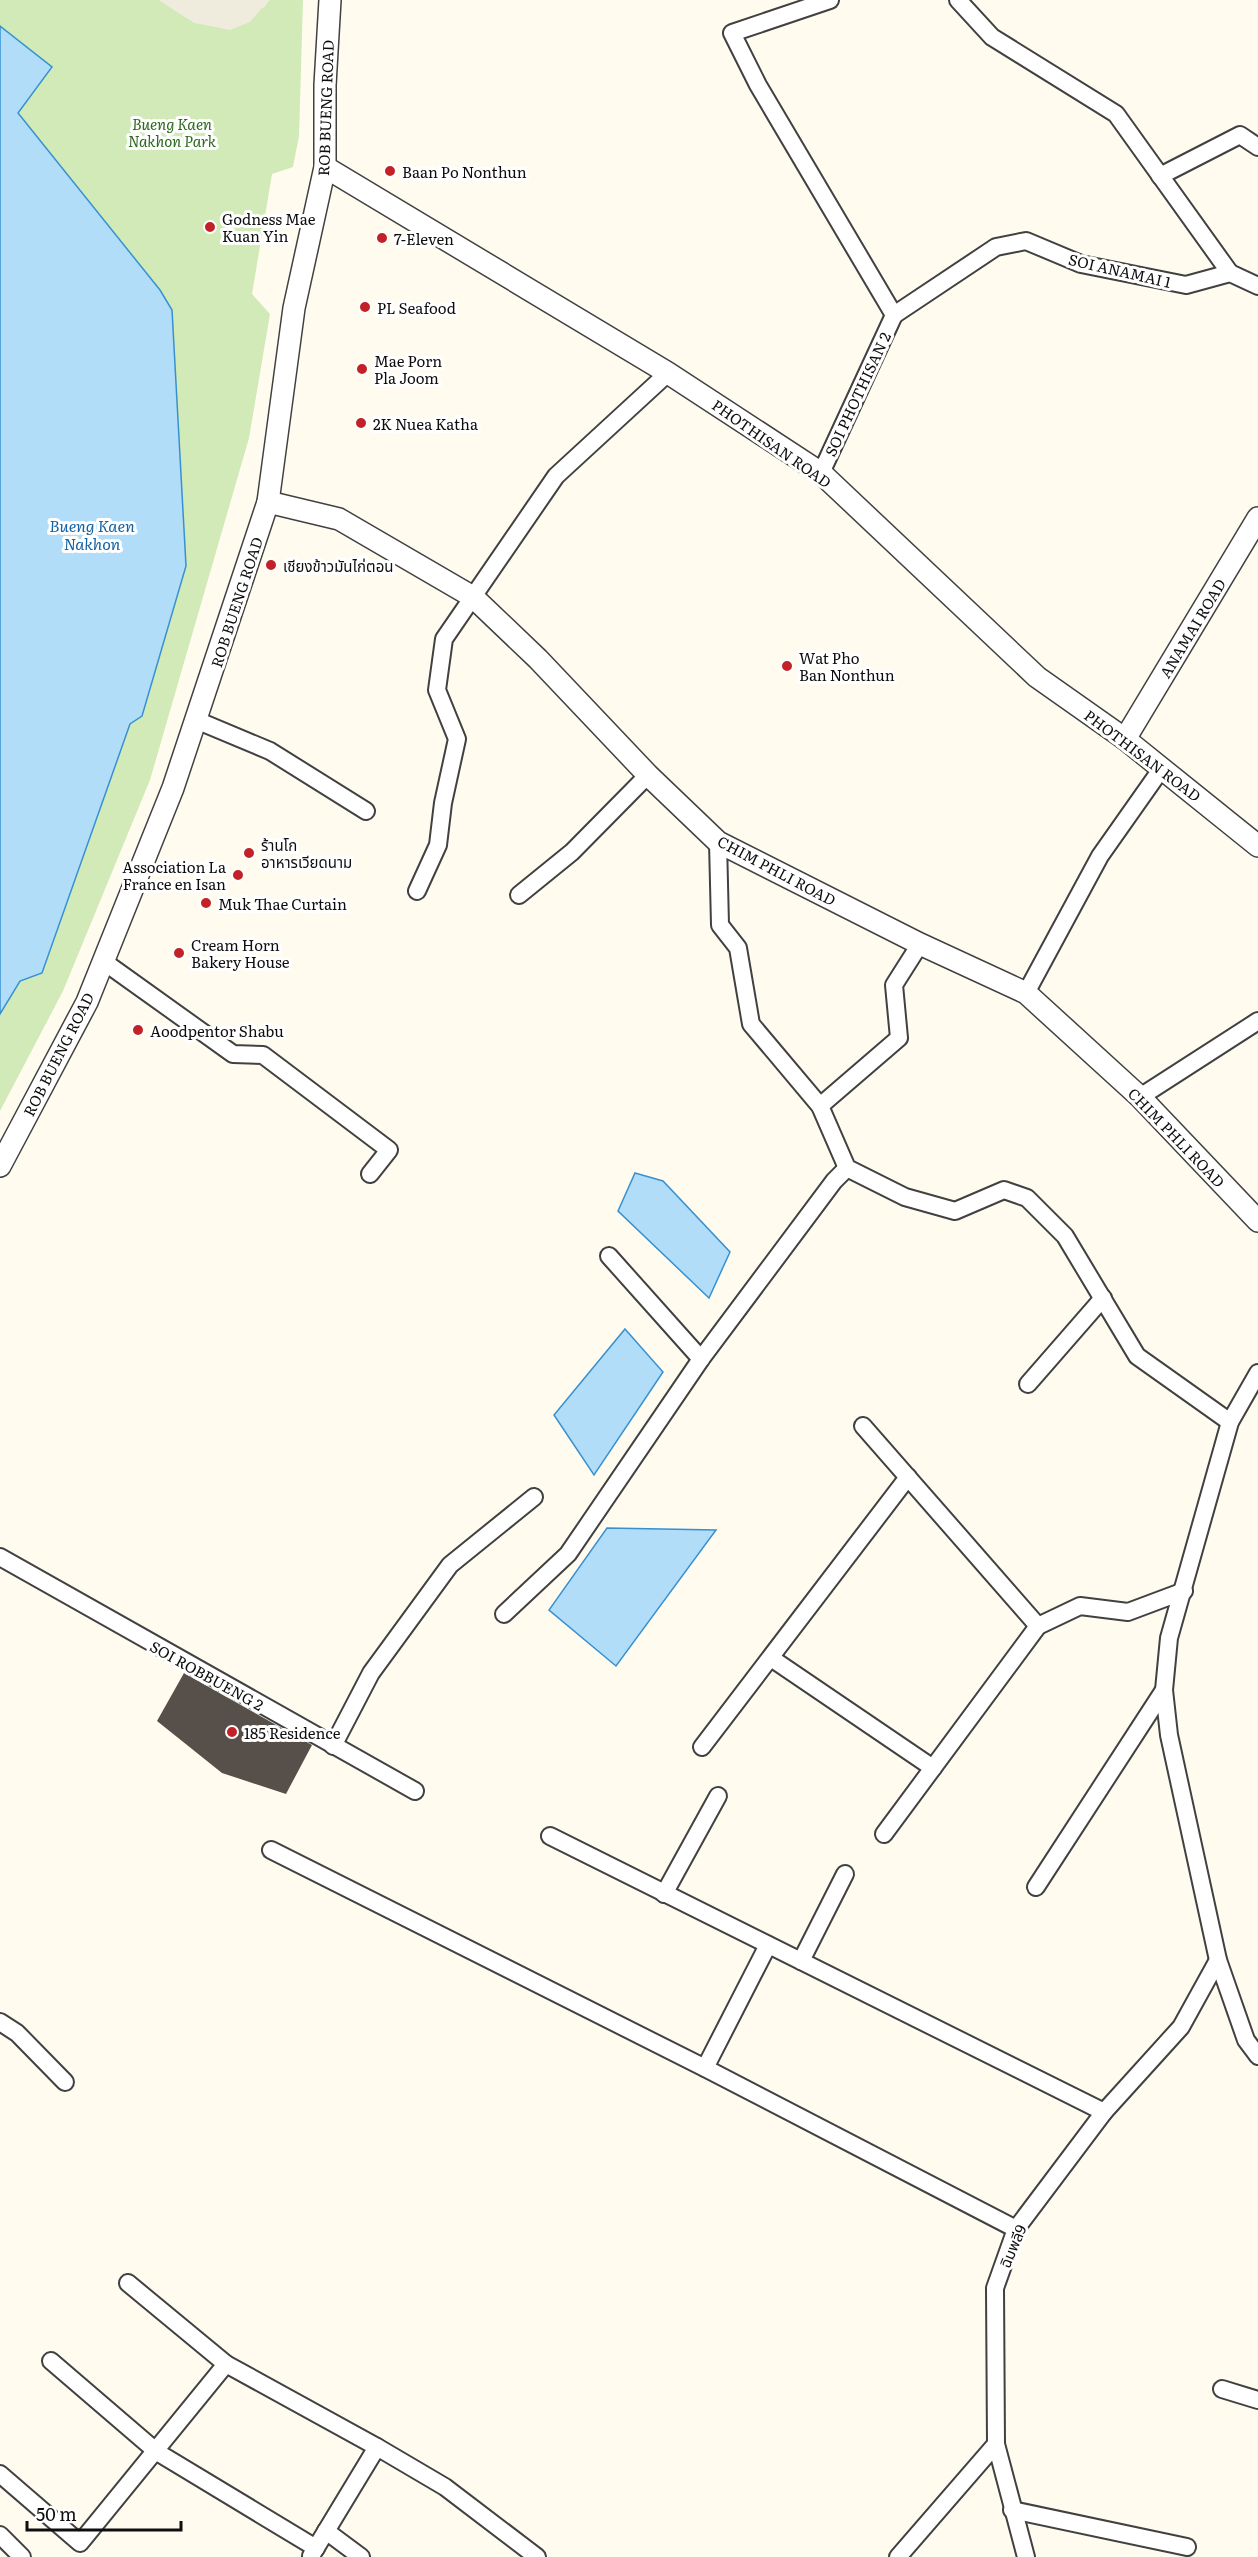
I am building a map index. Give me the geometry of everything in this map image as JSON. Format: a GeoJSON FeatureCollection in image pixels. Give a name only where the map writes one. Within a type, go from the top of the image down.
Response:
{"type":"FeatureCollection","features":[{"type":"Feature","properties":{"kind":"street","name":"ROB BUENG ROAD"},"geometry":{"type":"LineString","coordinates":[[0,1166],[87,1002],[173,788],[268,502],[294,308],[325,167],[325,85],[330,0]]}},
{"type":"Feature","properties":{"kind":"street"},"geometry":{"type":"LineString","coordinates":[[830,0],[732,33],[758,85],[894,315]]}},
{"type":"Feature","properties":{"kind":"street"},"geometry":{"type":"LineString","coordinates":[[958,0],[992,37],[1116,114],[1230,273],[1258,286]]}},
{"type":"Feature","properties":{"kind":"street"},"geometry":{"type":"LineString","coordinates":[[1160,176],[1240,135],[1258,147]]}},
{"type":"Feature","properties":{"kind":"street","name":"PHOTHISAN ROAD"},"geometry":{"type":"LineString","coordinates":[[325,167],[668,373],[821,473],[1037,677],[1125,739],[1258,846]]}},
{"type":"Feature","properties":{"kind":"street","name":"SOI ANAMAI 1"},"geometry":{"type":"LineString","coordinates":[[894,315],[996,247],[1026,241],[1081,264],[1186,285],[1230,273]]}},
{"type":"Feature","properties":{"kind":"street","name":"SOI PHOTHISAN 2"},"geometry":{"type":"LineString","coordinates":[[821,473],[894,315]]}},
{"type":"Feature","properties":{"kind":"street"},"geometry":{"type":"LineString","coordinates":[[417,891],[438,845],[443,803],[457,739],[437,690],[444,639],[556,476],[668,373]]}},
{"type":"Feature","properties":{"kind":"street","name":"CHIM PHLI ROAD"},"geometry":{"type":"LineString","coordinates":[[268,502],[339,519],[473,597],[538,659],[648,775],[718,842],[920,944],[1026,993],[1140,1097],[1258,1221]]}},
{"type":"Feature","properties":{"kind":"street","name":"ANAMAI ROAD"},"geometry":{"type":"LineString","coordinates":[[1125,739],[1258,518]]}},
{"type":"Feature","properties":{"kind":"street"},"geometry":{"type":"LineString","coordinates":[[196,720],[270,751],[366,812]]}},
{"type":"Feature","properties":{"kind":"street"},"geometry":{"type":"LineString","coordinates":[[1026,993],[1100,856],[1162,768]]}},
{"type":"Feature","properties":{"kind":"street"},"geometry":{"type":"LineString","coordinates":[[519,895],[572,852],[648,775]]}},
{"type":"Feature","properties":{"kind":"street"},"geometry":{"type":"LineString","coordinates":[[718,842],[720,925],[738,948],[751,1024],[820,1106],[847,1168],[905,1197],[955,1211],[1004,1190],[1027,1198],[1065,1236],[1137,1356],[1230,1422]]}},
{"type":"Feature","properties":{"kind":"street"},"geometry":{"type":"LineString","coordinates":[[820,1106],[899,1038],[894,985],[920,944]]}},
{"type":"Feature","properties":{"kind":"street"},"geometry":{"type":"LineString","coordinates":[[103,961],[233,1054],[263,1055],[389,1150],[370,1174]]}},
{"type":"Feature","properties":{"kind":"street"},"geometry":{"type":"LineString","coordinates":[[1140,1097],[1258,1021]]}},
{"type":"Feature","properties":{"kind":"street"},"geometry":{"type":"LineString","coordinates":[[504,1614],[568,1554],[701,1359],[834,1181],[847,1168]]}},
{"type":"Feature","properties":{"kind":"street"},"geometry":{"type":"LineString","coordinates":[[609,1256],[701,1359]]}},
{"type":"Feature","properties":{"kind":"street"},"geometry":{"type":"LineString","coordinates":[[1029,1384],[1103,1298]]}},
{"type":"Feature","properties":{"kind":"street"},"geometry":{"type":"LineString","coordinates":[[1258,1373],[1230,1422],[1169,1638],[1164,1690],[1169,1735],[1218,1960],[1258,2056]]}},
{"type":"Feature","properties":{"kind":"street"},"geometry":{"type":"LineString","coordinates":[[863,1426],[1038,1626]]}},
{"type":"Feature","properties":{"kind":"street"},"geometry":{"type":"LineString","coordinates":[[702,1747],[908,1478]]}},
{"type":"Feature","properties":{"kind":"street"},"geometry":{"type":"LineString","coordinates":[[333,1746],[371,1673],[450,1565],[534,1497]]}},
{"type":"Feature","properties":{"kind":"street","name":"SOI ROBBUENG 2"},"geometry":{"type":"LineString","coordinates":[[0,1557],[415,1791]]}},
{"type":"Feature","properties":{"kind":"street"},"geometry":{"type":"LineString","coordinates":[[884,1834],[1038,1626],[1080,1606],[1128,1612],[1184,1591]]}},
{"type":"Feature","properties":{"kind":"street"},"geometry":{"type":"LineString","coordinates":[[771,1658],[933,1768]]}},
{"type":"Feature","properties":{"kind":"street"},"geometry":{"type":"LineString","coordinates":[[1036,1887],[1164,1690]]}},
{"type":"Feature","properties":{"kind":"street"},"geometry":{"type":"LineString","coordinates":[[664,1894],[718,1796]]}},
{"type":"Feature","properties":{"kind":"street"},"geometry":{"type":"LineString","coordinates":[[550,1836],[1104,2112]]}},
{"type":"Feature","properties":{"kind":"street"},"geometry":{"type":"LineString","coordinates":[[271,1850],[705,2068],[1016,2229]]}},
{"type":"Feature","properties":{"kind":"street"},"geometry":{"type":"LineString","coordinates":[[801,1961],[845,1874]]}},
{"type":"Feature","properties":{"kind":"street"},"geometry":{"type":"LineString","coordinates":[[705,2068],[768,1945]]}},
{"type":"Feature","properties":{"kind":"street","name":"ฉิมพลี9"},"geometry":{"type":"LineString","coordinates":[[1026,2557],[996,2444],[995,2288],[1016,2229],[1104,2112],[1181,2027],[1218,1960]]}},
{"type":"Feature","properties":{"kind":"street"},"geometry":{"type":"LineString","coordinates":[[0,2022],[17,2033],[65,2082]]}},
{"type":"Feature","properties":{"kind":"street"},"geometry":{"type":"LineString","coordinates":[[128,2283],[226,2364],[446,2487],[537,2557]]}},
{"type":"Feature","properties":{"kind":"street"},"geometry":{"type":"LineString","coordinates":[[51,2361],[157,2452],[313,2552],[377,2447]]}},
{"type":"Feature","properties":{"kind":"street"},"geometry":{"type":"LineString","coordinates":[[0,2474],[81,2543],[226,2364]]}},
{"type":"Feature","properties":{"kind":"street"},"geometry":{"type":"LineString","coordinates":[[1222,2389],[1258,2400]]}},
{"type":"Feature","properties":{"kind":"street"},"geometry":{"type":"LineString","coordinates":[[898,2557],[996,2444]]}},
{"type":"Feature","properties":{"kind":"street"},"geometry":{"type":"LineString","coordinates":[[1012,2510],[1187,2547]]}},
{"type":"Feature","properties":{"kind":"street"},"geometry":{"type":"LineString","coordinates":[[326,2531],[361,2557]]}},
{"type":"Feature","properties":{"kind":"street"},"geometry":{"type":"LineString","coordinates":[[0,2535],[22,2557]]}},
{"type":"Feature","properties":{"kind":"green space","name":"Bueng Kaen Nakhon Park"},"geometry":{"type":"Polygon","coordinates":[[[0,0],[159,0],[195,23],[264,7],[269,0],[303,0],[299,136],[293,167],[272,174],[252,294],[270,314],[249,438],[150,780],[63,991],[0,1111],[0,1014],[20,981],[42,973],[130,724],[142,716],[186,566],[172,310],[160,290],[18,113],[52,67],[0,26],[0,0]]]}},
{"type":"Feature","properties":{"kind":"shaded area"},"geometry":{"type":"Polygon","coordinates":[[[159,0],[269,0],[250,22],[230,30],[195,23],[159,0]]]}},
{"type":"Feature","properties":{"kind":"water","name":"Bueng Kaen Nakhon"},"geometry":{"type":"Polygon","coordinates":[[[0,26],[52,67],[18,113],[160,290],[172,310],[186,566],[142,716],[130,724],[42,973],[20,981],[0,1014],[0,26]]]}},
{"type":"Feature","properties":{"kind":"water"},"geometry":{"type":"Polygon","coordinates":[[[635,1173],[663,1181],[730,1252],[709,1298],[618,1211],[635,1173]]]}},
{"type":"Feature","properties":{"kind":"water"},"geometry":{"type":"Polygon","coordinates":[[[625,1329],[663,1372],[594,1475],[554,1415],[625,1329]]]}},
{"type":"Feature","properties":{"kind":"water"},"geometry":{"type":"Polygon","coordinates":[[[607,1528],[716,1530],[616,1666],[549,1610],[607,1528]]]}},
{"type":"Feature","properties":{"kind":"building","name":"185 Residence"},"geometry":{"type":"Polygon","coordinates":[[[184,1673],[312,1745],[286,1794],[222,1773],[157,1721],[184,1673]]]}},
{"type":"Feature","properties":{"kind":"place","name":"Baan Po Nonthun"},"geometry":{"type":"Point","coordinates":[390,171]}},
{"type":"Feature","properties":{"kind":"place","name":"Godness Mae Kuan Yin"},"geometry":{"type":"Point","coordinates":[210,227]}},
{"type":"Feature","properties":{"kind":"place","name":"7-Eleven"},"geometry":{"type":"Point","coordinates":[382,238]}},
{"type":"Feature","properties":{"kind":"place","name":"PL Seafood"},"geometry":{"type":"Point","coordinates":[365,307]}},
{"type":"Feature","properties":{"kind":"place","name":"Mae Porn Pla Joom"},"geometry":{"type":"Point","coordinates":[362,369]}},
{"type":"Feature","properties":{"kind":"place","name":"2K Nuea Katha"},"geometry":{"type":"Point","coordinates":[361,423]}},
{"type":"Feature","properties":{"kind":"place","name":"เชียงข้าวมันไก่ตอน"},"geometry":{"type":"Point","coordinates":[271,565]}},
{"type":"Feature","properties":{"kind":"place","name":"Wat Pho Ban Nonthun"},"geometry":{"type":"Point","coordinates":[787,666]}},
{"type":"Feature","properties":{"kind":"place","name":"ร้านโก อาหารเวียดนาม"},"geometry":{"type":"Point","coordinates":[249,853]}},
{"type":"Feature","properties":{"kind":"place","name":"Association La France en Isan"},"geometry":{"type":"Point","coordinates":[238,875]}},
{"type":"Feature","properties":{"kind":"place","name":"Muk Thae Curtain"},"geometry":{"type":"Point","coordinates":[206,903]}},
{"type":"Feature","properties":{"kind":"place","name":"Cream Horn Bakery House"},"geometry":{"type":"Point","coordinates":[179,953]}},
{"type":"Feature","properties":{"kind":"place","name":"Aoodpentor Shabu"},"geometry":{"type":"Point","coordinates":[138,1030]}},
{"type":"Feature","properties":{"kind":"place","name":"185 Residence"},"geometry":{"type":"Point","coordinates":[232,1732]}}]}
